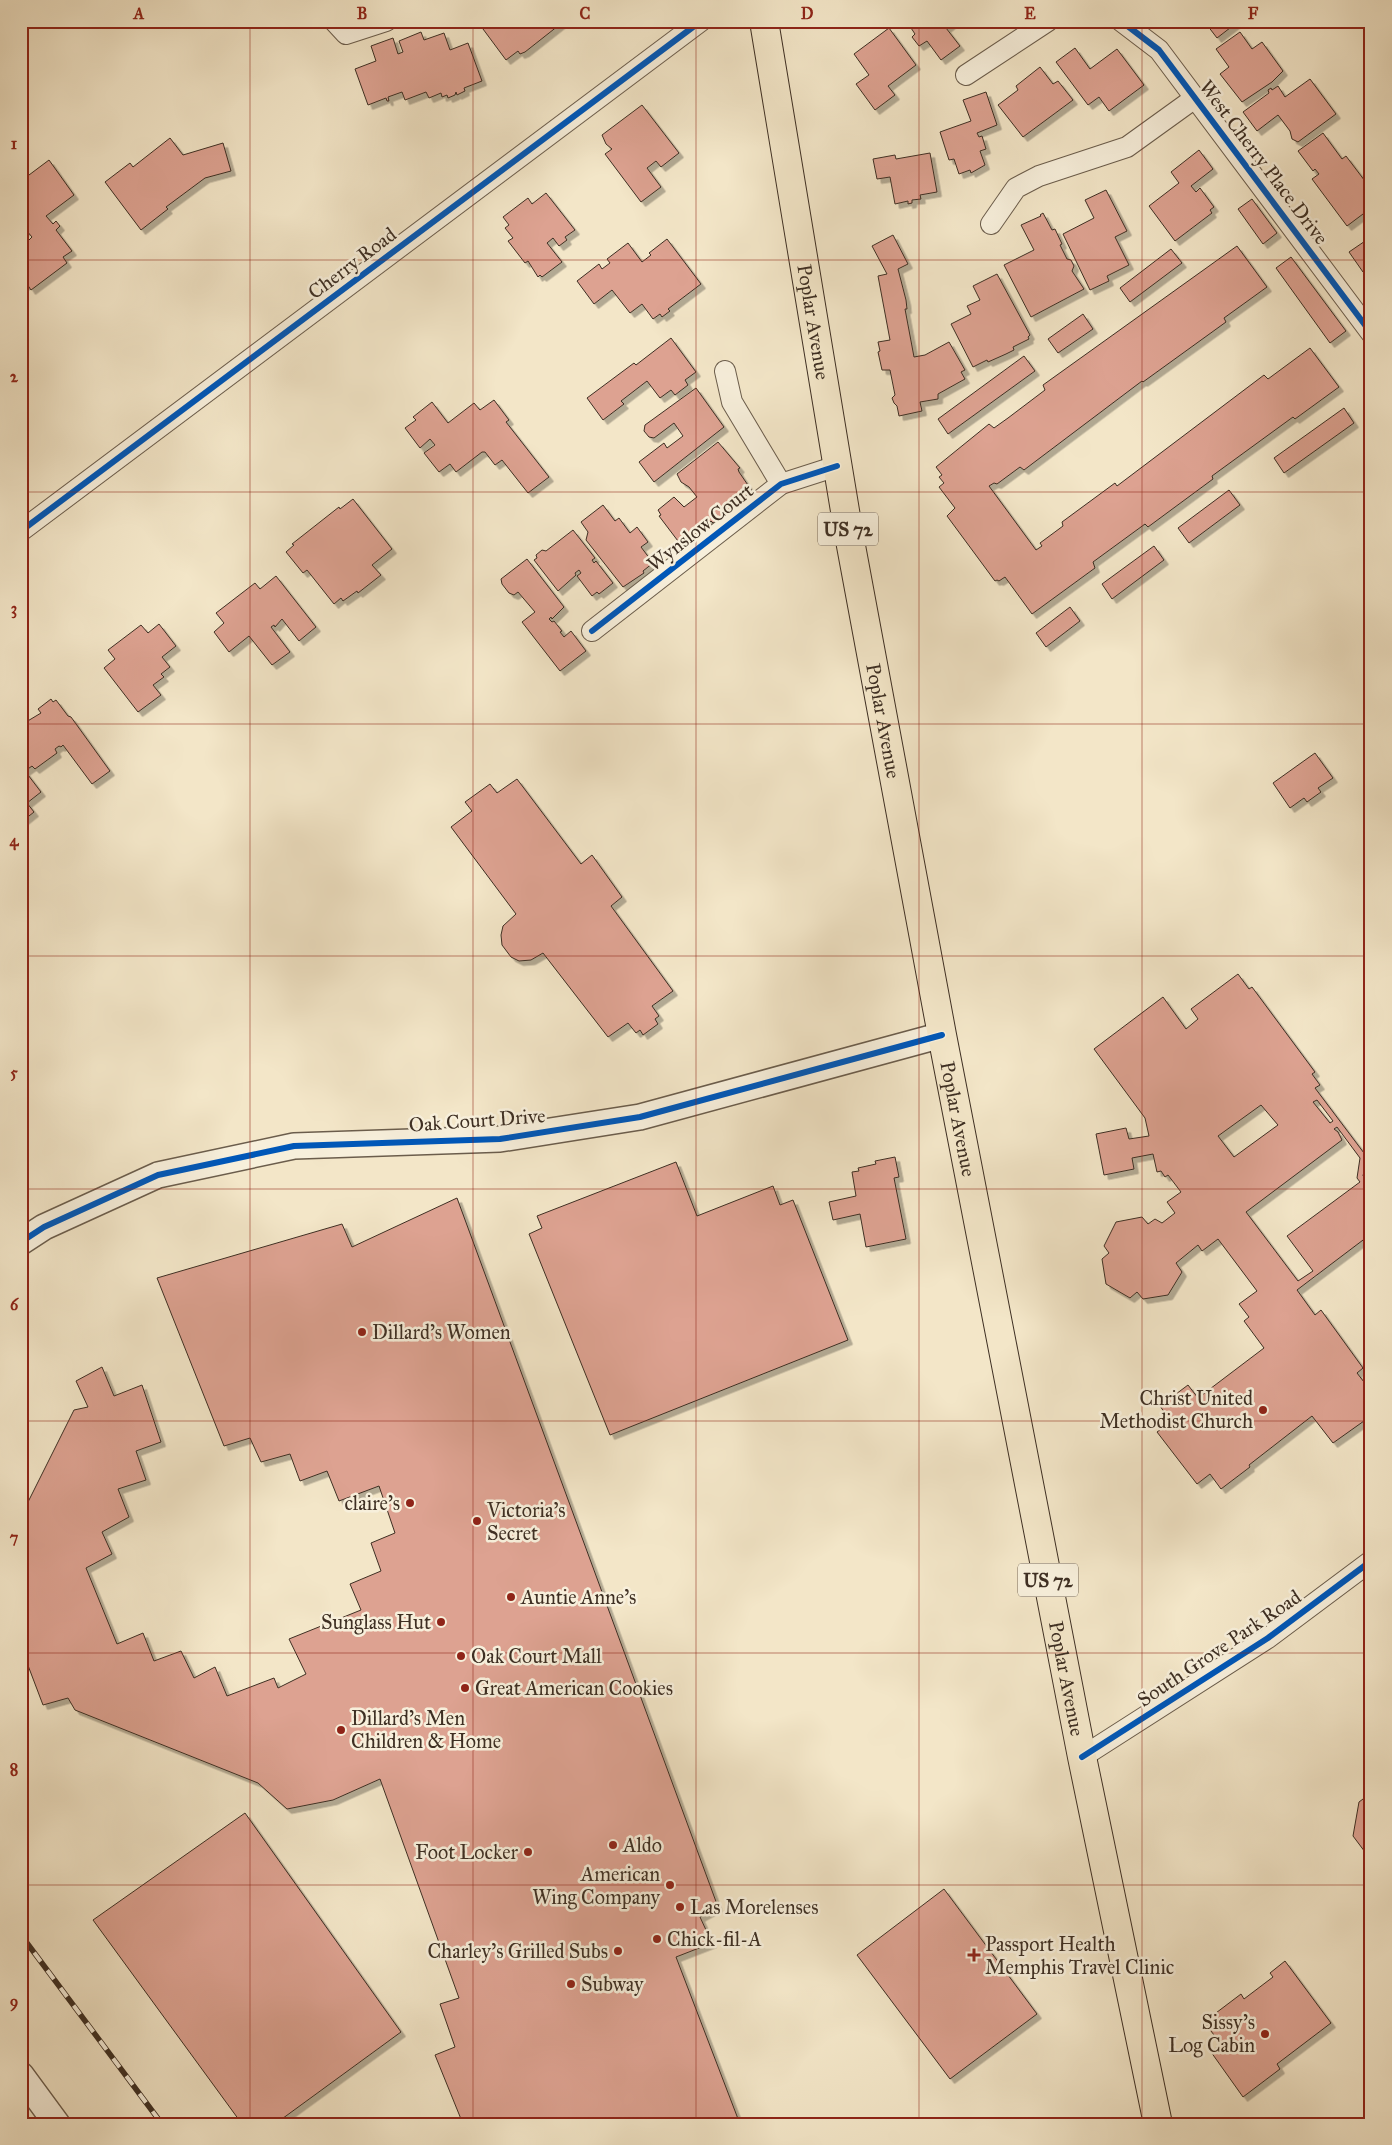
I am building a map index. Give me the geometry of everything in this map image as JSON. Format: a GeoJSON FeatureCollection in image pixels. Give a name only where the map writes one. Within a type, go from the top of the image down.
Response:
{"type":"FeatureCollection","features":[{"type":"Feature","properties":{"kind":"main road","name":"Poplar Avenue"},"geometry":{"type":"LineString","coordinates":[[764,21],[837,466],[942,1035],[1082,1758],[1158,2124]]}},
{"type":"Feature","properties":{"kind":"street"},"geometry":{"type":"LineString","coordinates":[[334,21],[346,34],[386,21]]}},
{"type":"Feature","properties":{"kind":"street","name":"Cherry Road"},"geometry":{"type":"LineString","coordinates":[[21,531],[701,21]]}},
{"type":"Feature","properties":{"kind":"street"},"geometry":{"type":"LineString","coordinates":[[966,75],[1048,21]]}},
{"type":"Feature","properties":{"kind":"street","name":"West Cherry Place Drive"},"geometry":{"type":"LineString","coordinates":[[1121,21],[1159,50],[1371,333]]}},
{"type":"Feature","properties":{"kind":"street","name":"West Cherry Place Drive"},"geometry":{"type":"LineString","coordinates":[[991,224],[1016,188],[1039,176],[1127,147],[1195,98]]}},
{"type":"Feature","properties":{"kind":"street"},"geometry":{"type":"LineString","coordinates":[[725,371],[735,409],[781,484]]}},
{"type":"Feature","properties":{"kind":"street","name":"Wynslow Court"},"geometry":{"type":"LineString","coordinates":[[592,631],[781,484],[837,466]]}},
{"type":"Feature","properties":{"kind":"street","name":"Oak Court Drive"},"geometry":{"type":"LineString","coordinates":[[21,1242],[44,1227],[158,1175],[294,1146],[500,1138],[640,1117],[942,1035]]}},
{"type":"Feature","properties":{"kind":"street","name":"South Grove Park Road"},"geometry":{"type":"LineString","coordinates":[[1082,1758],[1268,1638],[1371,1561]]}},
{"type":"Feature","properties":{"kind":"street"},"geometry":{"type":"LineString","coordinates":[[21,2076],[57,2124]]}},
{"type":"Feature","properties":{"kind":"building"},"geometry":{"type":"Polygon","coordinates":[[[493,21],[563,22],[525,52],[520,54],[518,51],[506,60],[483,29],[493,21]]]}},
{"type":"Feature","properties":{"kind":"building"},"geometry":{"type":"Polygon","coordinates":[[[921,21],[955,21],[946,28],[960,46],[941,60],[927,41],[919,46],[912,37],[915,34],[911,28],[921,21]]]}},
{"type":"Feature","properties":{"kind":"building"},"geometry":{"type":"Polygon","coordinates":[[[1204,21],[1239,21],[1217,38],[1204,21]]]}},
{"type":"Feature","properties":{"kind":"building"},"geometry":{"type":"Polygon","coordinates":[[[889,28],[916,65],[888,86],[895,95],[875,110],[856,84],[869,75],[854,54],[889,28]]]}},
{"type":"Feature","properties":{"kind":"building"},"geometry":{"type":"Polygon","coordinates":[[[421,32],[424,40],[444,33],[450,50],[468,43],[482,81],[464,88],[465,91],[457,95],[456,92],[455,95],[448,98],[447,95],[442,97],[441,93],[429,98],[426,92],[405,100],[402,92],[388,97],[389,101],[386,98],[368,105],[355,69],[376,61],[371,46],[393,38],[398,54],[403,52],[399,41],[421,32]]]}},
{"type":"Feature","properties":{"kind":"building"},"geometry":{"type":"Polygon","coordinates":[[[1240,32],[1252,49],[1262,42],[1283,71],[1272,82],[1242,102],[1220,74],[1229,67],[1216,49],[1240,32]]]}},
{"type":"Feature","properties":{"kind":"building"},"geometry":{"type":"Polygon","coordinates":[[[1075,48],[1090,69],[1117,49],[1144,85],[1109,111],[1099,97],[1088,105],[1056,62],[1075,48]]]}},
{"type":"Feature","properties":{"kind":"building"},"geometry":{"type":"Polygon","coordinates":[[[1040,67],[1053,84],[1058,81],[1073,100],[1023,137],[998,105],[1018,90],[1016,86],[1040,67]]]}},
{"type":"Feature","properties":{"kind":"building"},"geometry":{"type":"Polygon","coordinates":[[[1310,79],[1336,114],[1298,142],[1292,139],[1290,131],[1278,115],[1257,131],[1243,112],[1269,93],[1268,90],[1271,88],[1272,90],[1278,86],[1285,97],[1310,79]]]}},
{"type":"Feature","properties":{"kind":"building"},"geometry":{"type":"Polygon","coordinates":[[[986,92],[997,125],[977,133],[979,137],[982,136],[986,149],[980,151],[985,165],[971,173],[970,170],[959,174],[954,159],[949,160],[940,132],[971,121],[963,100],[986,92]]]}},
{"type":"Feature","properties":{"kind":"building"},"geometry":{"type":"Polygon","coordinates":[[[642,105],[679,153],[661,167],[656,161],[647,168],[661,187],[641,202],[605,154],[612,149],[606,144],[602,135],[642,105]]]}},
{"type":"Feature","properties":{"kind":"building"},"geometry":{"type":"Polygon","coordinates":[[[1323,133],[1342,159],[1346,156],[1371,189],[1371,208],[1347,226],[1312,179],[1319,174],[1315,169],[1313,171],[1298,151],[1323,133]]]}},
{"type":"Feature","properties":{"kind":"building"},"geometry":{"type":"Polygon","coordinates":[[[170,138],[183,155],[223,143],[231,171],[205,178],[166,207],[168,209],[141,230],[105,182],[130,163],[133,167],[170,138]]]}},
{"type":"Feature","properties":{"kind":"building"},"geometry":{"type":"Polygon","coordinates":[[[1199,150],[1213,169],[1191,186],[1196,192],[1200,188],[1214,207],[1210,210],[1212,213],[1175,241],[1149,206],[1179,183],[1171,172],[1199,150]]]}},
{"type":"Feature","properties":{"kind":"building"},"geometry":{"type":"Polygon","coordinates":[[[930,153],[937,192],[920,195],[921,199],[912,200],[912,203],[908,204],[908,201],[895,204],[890,177],[877,179],[873,159],[895,155],[896,159],[930,153]]]}},
{"type":"Feature","properties":{"kind":"building"},"geometry":{"type":"Polygon","coordinates":[[[49,160],[74,195],[46,216],[53,224],[56,221],[60,226],[56,230],[72,251],[63,257],[67,263],[31,290],[27,284],[21,288],[21,248],[32,237],[26,230],[21,234],[21,181],[49,160]]]}},
{"type":"Feature","properties":{"kind":"building"},"geometry":{"type":"Polygon","coordinates":[[[1106,190],[1127,231],[1115,237],[1129,265],[1107,276],[1109,281],[1090,290],[1063,234],[1094,218],[1085,200],[1106,190]]]}},
{"type":"Feature","properties":{"kind":"building"},"geometry":{"type":"Polygon","coordinates":[[[546,193],[575,230],[565,237],[567,240],[559,246],[553,238],[547,243],[562,262],[542,277],[540,275],[538,277],[528,261],[525,263],[508,241],[513,238],[505,228],[509,225],[503,217],[528,198],[532,204],[546,193]]]}},
{"type":"Feature","properties":{"kind":"building"},"geometry":{"type":"Polygon","coordinates":[[[1252,199],[1277,233],[1263,244],[1238,209],[1252,199]]]}},
{"type":"Feature","properties":{"kind":"building"},"geometry":{"type":"Polygon","coordinates":[[[1043,213],[1052,230],[1055,229],[1067,259],[1071,260],[1074,266],[1072,271],[1084,289],[1031,317],[1004,265],[1034,250],[1021,225],[1041,216],[1043,213]]]}},
{"type":"Feature","properties":{"kind":"building"},"geometry":{"type":"Polygon","coordinates":[[[893,235],[908,264],[898,269],[906,300],[907,309],[905,309],[914,357],[925,355],[949,342],[965,370],[961,372],[965,379],[938,394],[938,399],[920,402],[922,411],[899,416],[897,406],[892,398],[895,395],[890,370],[882,370],[878,352],[880,351],[878,342],[890,340],[878,276],[887,274],[872,246],[893,235]]]}},
{"type":"Feature","properties":{"kind":"building"},"geometry":{"type":"Polygon","coordinates":[[[1371,237],[1371,272],[1368,268],[1363,272],[1349,252],[1371,237]]]}},
{"type":"Feature","properties":{"kind":"building"},"geometry":{"type":"Polygon","coordinates":[[[667,239],[701,284],[668,309],[670,311],[662,317],[660,314],[653,319],[642,304],[630,313],[612,290],[594,304],[577,281],[599,264],[602,269],[610,263],[607,259],[628,243],[642,262],[651,255],[649,253],[667,239]]]}},
{"type":"Feature","properties":{"kind":"building"},"geometry":{"type":"Polygon","coordinates":[[[1237,246],[1267,287],[1224,318],[1226,322],[1142,381],[1024,470],[1020,467],[997,484],[994,483],[989,486],[1036,550],[1042,546],[1040,543],[1063,526],[1062,522],[1115,483],[1117,486],[1264,375],[1268,379],[1310,348],[1339,387],[1295,419],[1293,417],[1212,476],[1213,479],[1148,527],[1145,524],[1093,562],[1095,568],[1032,614],[1005,577],[995,581],[947,516],[955,508],[939,487],[944,483],[939,477],[942,475],[936,467],[989,424],[994,428],[1008,418],[1045,390],[1043,385],[1237,246]]]}},
{"type":"Feature","properties":{"kind":"building"},"geometry":{"type":"Polygon","coordinates":[[[1171,249],[1182,263],[1130,302],[1120,288],[1171,249]]]}},
{"type":"Feature","properties":{"kind":"building"},"geometry":{"type":"Polygon","coordinates":[[[1291,257],[1346,331],[1330,343],[1276,268],[1291,257]]]}},
{"type":"Feature","properties":{"kind":"building"},"geometry":{"type":"Polygon","coordinates":[[[997,274],[1030,335],[1029,339],[1013,347],[1014,350],[973,367],[951,324],[971,314],[967,306],[980,300],[973,286],[997,274]]]}},
{"type":"Feature","properties":{"kind":"building"},"geometry":{"type":"Polygon","coordinates":[[[1083,314],[1093,329],[1058,353],[1048,339],[1083,314]]]}},
{"type":"Feature","properties":{"kind":"building"},"geometry":{"type":"Polygon","coordinates":[[[671,338],[696,372],[685,380],[688,385],[675,395],[671,390],[660,398],[647,381],[621,401],[624,404],[603,420],[587,398],[634,363],[636,365],[671,338]]]}},
{"type":"Feature","properties":{"kind":"building"},"geometry":{"type":"Polygon","coordinates":[[[1024,356],[1035,371],[948,434],[938,419],[1024,356]]]}},
{"type":"Feature","properties":{"kind":"building"},"geometry":{"type":"Polygon","coordinates":[[[696,388],[724,427],[654,482],[639,462],[664,443],[667,448],[683,436],[674,423],[654,438],[649,437],[644,431],[645,425],[696,388]]]}},
{"type":"Feature","properties":{"kind":"building"},"geometry":{"type":"Polygon","coordinates":[[[494,400],[509,420],[506,422],[549,477],[528,493],[502,460],[495,465],[485,452],[482,452],[456,472],[450,464],[439,472],[424,453],[435,445],[430,439],[420,448],[405,428],[416,420],[413,417],[432,402],[448,423],[474,403],[480,410],[494,400]]]}},
{"type":"Feature","properties":{"kind":"building"},"geometry":{"type":"Polygon","coordinates":[[[1344,408],[1354,423],[1284,473],[1274,458],[1344,408]]]}},
{"type":"Feature","properties":{"kind":"building"},"geometry":{"type":"Polygon","coordinates":[[[718,442],[740,468],[738,469],[739,472],[752,491],[723,516],[713,523],[711,521],[681,545],[659,516],[661,515],[658,510],[674,497],[684,507],[697,497],[689,487],[681,482],[677,474],[718,442]]]}},
{"type":"Feature","properties":{"kind":"building"},"geometry":{"type":"Polygon","coordinates":[[[1229,490],[1240,505],[1189,543],[1178,528],[1229,490]]]}},
{"type":"Feature","properties":{"kind":"building"},"geometry":{"type":"Polygon","coordinates":[[[353,499],[392,549],[372,565],[381,575],[358,593],[357,591],[343,601],[341,598],[334,604],[307,570],[303,573],[286,552],[294,545],[292,544],[339,507],[340,509],[353,499]]]}},
{"type":"Feature","properties":{"kind":"building"},"geometry":{"type":"Polygon","coordinates":[[[603,505],[615,521],[619,518],[630,533],[637,527],[648,542],[641,547],[653,563],[643,571],[644,573],[623,587],[586,540],[588,532],[581,522],[603,505]]]}},
{"type":"Feature","properties":{"kind":"building"},"geometry":{"type":"Polygon","coordinates":[[[573,530],[595,558],[592,560],[594,563],[596,561],[613,583],[599,594],[597,592],[592,596],[577,576],[581,573],[579,570],[558,591],[534,560],[537,558],[536,555],[542,550],[546,551],[573,530]]]}},
{"type":"Feature","properties":{"kind":"building"},"geometry":{"type":"Polygon","coordinates":[[[1154,546],[1164,560],[1112,599],[1102,584],[1154,546]]]}},
{"type":"Feature","properties":{"kind":"building"},"geometry":{"type":"Polygon","coordinates":[[[527,559],[564,607],[552,619],[551,617],[549,619],[552,622],[554,621],[564,637],[571,631],[586,651],[560,671],[522,622],[535,612],[518,592],[514,595],[509,593],[502,584],[501,579],[527,559]]]}},
{"type":"Feature","properties":{"kind":"building"},"geometry":{"type":"Polygon","coordinates":[[[276,576],[316,627],[299,641],[282,619],[275,627],[274,625],[271,627],[290,652],[272,665],[249,636],[229,652],[214,632],[224,623],[216,613],[255,583],[260,589],[276,576]]]}},
{"type":"Feature","properties":{"kind":"building"},"geometry":{"type":"Polygon","coordinates":[[[1070,607],[1080,621],[1046,647],[1036,633],[1070,607]]]}},
{"type":"Feature","properties":{"kind":"building"},"geometry":{"type":"Polygon","coordinates":[[[159,624],[176,646],[162,657],[170,667],[161,674],[164,677],[153,685],[161,695],[138,712],[104,668],[115,659],[108,650],[141,625],[148,633],[159,624]]]}},
{"type":"Feature","properties":{"kind":"building"},"geometry":{"type":"Polygon","coordinates":[[[51,699],[53,702],[56,700],[68,716],[71,717],[110,771],[92,784],[63,745],[59,746],[55,749],[57,753],[35,769],[32,766],[25,771],[41,792],[27,803],[34,812],[24,820],[21,816],[21,725],[41,713],[38,709],[51,699]]]}},
{"type":"Feature","properties":{"kind":"building"},"geometry":{"type":"Polygon","coordinates":[[[1315,753],[1333,778],[1318,788],[1321,792],[1307,802],[1304,798],[1290,808],[1273,783],[1315,753]]]}},
{"type":"Feature","properties":{"kind":"building"},"geometry":{"type":"Polygon","coordinates":[[[517,779],[581,864],[592,855],[622,897],[611,906],[673,991],[652,1006],[659,1016],[655,1019],[658,1024],[643,1035],[640,1030],[636,1033],[628,1023],[608,1037],[543,953],[531,960],[519,961],[511,957],[502,945],[501,935],[503,926],[516,914],[451,827],[472,811],[465,802],[490,784],[497,793],[517,779]]]}},
{"type":"Feature","properties":{"kind":"building"},"geometry":{"type":"Polygon","coordinates":[[[1238,974],[1249,989],[1252,987],[1315,1072],[1312,1074],[1320,1085],[1315,1088],[1367,1157],[1363,1176],[1365,1178],[1371,1174],[1371,1234],[1297,1290],[1315,1315],[1321,1310],[1363,1368],[1357,1373],[1371,1391],[1371,1416],[1333,1443],[1312,1416],[1221,1489],[1210,1474],[1197,1484],[1157,1432],[1171,1422],[1160,1406],[1188,1385],[1198,1398],[1264,1348],[1244,1321],[1249,1317],[1239,1304],[1257,1291],[1218,1239],[1202,1251],[1198,1245],[1176,1263],[1182,1272],[1168,1295],[1143,1299],[1137,1292],[1130,1298],[1106,1284],[1102,1259],[1109,1253],[1104,1246],[1116,1222],[1142,1217],[1148,1224],[1155,1219],[1162,1223],[1175,1213],[1167,1202],[1181,1192],[1168,1175],[1165,1177],[1161,1171],[1157,1172],[1153,1154],[1132,1158],[1134,1169],[1104,1175],[1096,1134],[1126,1128],[1129,1139],[1149,1136],[1145,1118],[1094,1049],[1163,997],[1186,1029],[1198,1019],[1191,1009],[1238,974]],[[1317,1100],[1313,1102],[1330,1123],[1333,1121],[1317,1100]],[[1261,1105],[1218,1136],[1234,1157],[1278,1125],[1261,1105]],[[1337,1127],[1334,1129],[1342,1140],[1246,1212],[1298,1281],[1313,1271],[1287,1236],[1360,1182],[1357,1178],[1360,1158],[1337,1127]]]}},
{"type":"Feature","properties":{"kind":"building"},"geometry":{"type":"Polygon","coordinates":[[[895,1157],[899,1177],[894,1178],[906,1239],[866,1247],[860,1214],[833,1220],[829,1202],[856,1196],[852,1172],[859,1171],[858,1168],[876,1164],[875,1161],[895,1157]]]}},
{"type":"Feature","properties":{"kind":"building"},"geometry":{"type":"Polygon","coordinates":[[[676,1162],[697,1216],[773,1186],[780,1205],[793,1200],[848,1340],[610,1435],[529,1234],[542,1228],[537,1216],[676,1162]]]}},
{"type":"Feature","properties":{"kind":"building","name":"Oak Court Mall"},"geometry":{"type":"Polygon","coordinates":[[[457,1198],[718,1907],[700,1917],[712,1943],[676,1957],[740,2124],[463,2124],[435,2055],[455,2047],[440,2004],[459,1998],[380,1779],[333,1800],[287,1809],[258,1783],[75,1710],[68,1698],[43,1705],[21,1647],[21,1516],[74,1410],[88,1407],[76,1381],[102,1367],[114,1396],[142,1385],[161,1442],[136,1451],[146,1480],[118,1489],[129,1517],[102,1532],[112,1554],[86,1568],[117,1644],[143,1633],[154,1661],[181,1651],[194,1678],[215,1667],[227,1696],[274,1678],[278,1688],[306,1674],[289,1639],[361,1610],[350,1584],[381,1571],[371,1543],[395,1533],[379,1486],[339,1501],[327,1471],[300,1481],[290,1454],[261,1462],[250,1438],[224,1446],[157,1278],[342,1224],[352,1247],[457,1198]]]}},
{"type":"Feature","properties":{"kind":"building"},"geometry":{"type":"Polygon","coordinates":[[[1371,1793],[1371,1860],[1353,1836],[1359,1802],[1371,1793]]]}},
{"type":"Feature","properties":{"kind":"building"},"geometry":{"type":"Polygon","coordinates":[[[245,1813],[401,2032],[275,2124],[242,2124],[93,1920],[245,1813]]]}},
{"type":"Feature","properties":{"kind":"building"},"geometry":{"type":"Polygon","coordinates":[[[944,1889],[1037,2014],[950,2079],[857,1955],[944,1889]]]}},
{"type":"Feature","properties":{"kind":"building","name":"Sissy's Log Cabin"},"geometry":{"type":"Polygon","coordinates":[[[1285,1961],[1331,2023],[1277,2064],[1280,2069],[1243,2097],[1211,2052],[1221,2044],[1204,2022],[1241,1994],[1244,1999],[1273,1977],[1270,1973],[1285,1961]]]}},
{"type":"Feature","properties":{"kind":"railway"},"geometry":{"type":"LineString","coordinates":[[21,1935],[162,2124]]}},
{"type":"Feature","properties":{"kind":"cycle path"},"geometry":{"type":"LineString","coordinates":[[21,531],[701,21]]}},
{"type":"Feature","properties":{"kind":"cycle path"},"geometry":{"type":"LineString","coordinates":[[1121,21],[1159,50],[1371,333]]}},
{"type":"Feature","properties":{"kind":"cycle path"},"geometry":{"type":"LineString","coordinates":[[592,631],[781,484],[837,466]]}},
{"type":"Feature","properties":{"kind":"cycle path"},"geometry":{"type":"LineString","coordinates":[[21,1242],[44,1227],[158,1175],[294,1146],[500,1139],[640,1117],[942,1035]]}},
{"type":"Feature","properties":{"kind":"cycle path"},"geometry":{"type":"LineString","coordinates":[[1082,1757],[1268,1638],[1371,1561]]}},
{"type":"Feature","properties":{"kind":"place","name":"Dillard's Women"},"geometry":{"type":"Point","coordinates":[362,1332]}},
{"type":"Feature","properties":{"kind":"place","name":"Christ United Methodist Church"},"geometry":{"type":"Point","coordinates":[1263,1410]}},
{"type":"Feature","properties":{"kind":"place","name":"claire's"},"geometry":{"type":"Point","coordinates":[410,1503]}},
{"type":"Feature","properties":{"kind":"place","name":"Victoria's Secret"},"geometry":{"type":"Point","coordinates":[477,1521]}},
{"type":"Feature","properties":{"kind":"place","name":"Auntie Anne's"},"geometry":{"type":"Point","coordinates":[511,1597]}},
{"type":"Feature","properties":{"kind":"place","name":"Sunglass Hut"},"geometry":{"type":"Point","coordinates":[441,1622]}},
{"type":"Feature","properties":{"kind":"place","name":"Oak Court Mall"},"geometry":{"type":"Point","coordinates":[461,1656]}},
{"type":"Feature","properties":{"kind":"place","name":"Great American Cookies"},"geometry":{"type":"Point","coordinates":[465,1688]}},
{"type":"Feature","properties":{"kind":"place","name":"Dillard's Men Children & Home"},"geometry":{"type":"Point","coordinates":[341,1730]}},
{"type":"Feature","properties":{"kind":"place","name":"Aldo"},"geometry":{"type":"Point","coordinates":[613,1845]}},
{"type":"Feature","properties":{"kind":"place","name":"Foot Locker"},"geometry":{"type":"Point","coordinates":[528,1852]}},
{"type":"Feature","properties":{"kind":"place","name":"American Wing Company"},"geometry":{"type":"Point","coordinates":[670,1885]}},
{"type":"Feature","properties":{"kind":"place","name":"Las Morelenses"},"geometry":{"type":"Point","coordinates":[680,1907]}},
{"type":"Feature","properties":{"kind":"place","name":"Chick-fil-A"},"geometry":{"type":"Point","coordinates":[657,1939]}},
{"type":"Feature","properties":{"kind":"place","name":"Charley's Grilled Subs"},"geometry":{"type":"Point","coordinates":[618,1951]}},
{"type":"Feature","properties":{"kind":"place","name":"Passport Health Memphis Travel Clinic"},"geometry":{"type":"Point","coordinates":[974,1955]}},
{"type":"Feature","properties":{"kind":"place","name":"Subway"},"geometry":{"type":"Point","coordinates":[571,1984]}},
{"type":"Feature","properties":{"kind":"place","name":"Sissy's Log Cabin"},"geometry":{"type":"Point","coordinates":[1265,2034]}}]}
